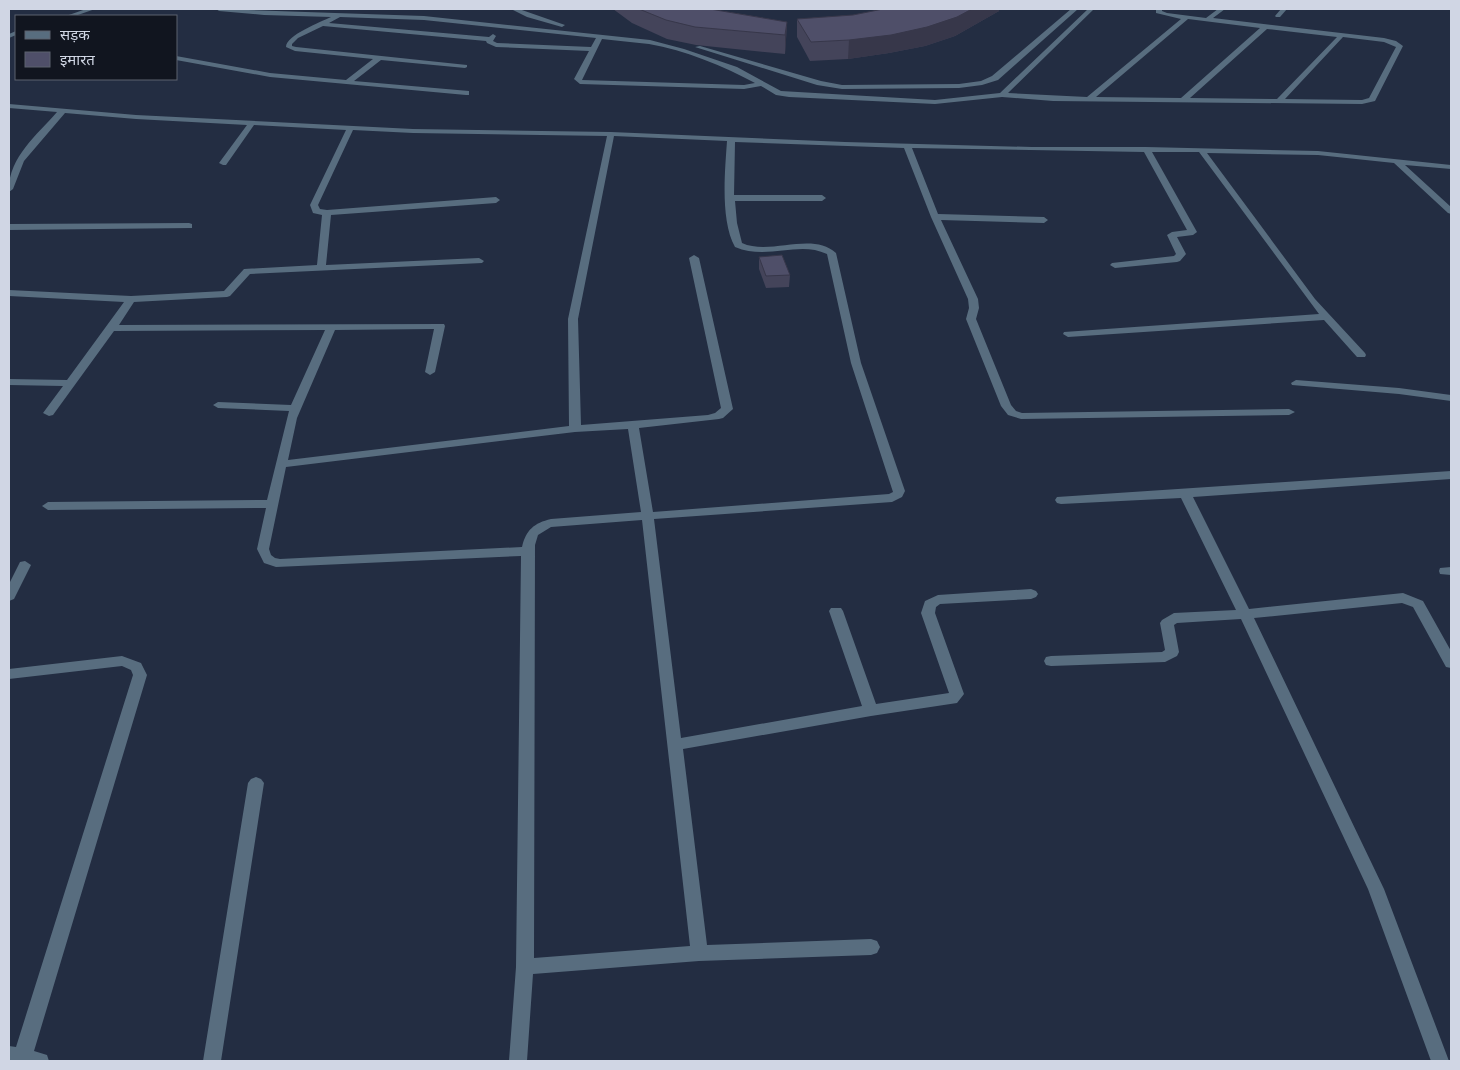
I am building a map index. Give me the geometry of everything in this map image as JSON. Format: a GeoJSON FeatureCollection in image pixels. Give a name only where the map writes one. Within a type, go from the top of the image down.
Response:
{"type":"FeatureCollection","features":[{"type":"Feature","properties":{"kind":"street"},"geometry":{"type":"LineString","coordinates":[[72,15],[91,9]]}},
{"type":"Feature","properties":{"kind":"street"},"geometry":{"type":"LineString","coordinates":[[219,9],[264,14],[424,18],[650,42],[682,50],[734,69],[779,93],[917,102],[1002,95],[1053,99],[1362,102],[1372,99],[1400,44],[1390,41],[1162,14],[1158,12],[1159,9]]}},
{"type":"Feature","properties":{"kind":"street"},"geometry":{"type":"LineString","coordinates":[[514,9],[529,16],[559,25],[632,33],[679,42],[828,85],[873,87],[959,86],[989,81],[995,78],[1076,9]]}},
{"type":"Feature","properties":{"kind":"street"},"geometry":{"type":"LineString","coordinates":[[1002,95],[1091,9]]}},
{"type":"Feature","properties":{"kind":"street"},"geometry":{"type":"LineString","coordinates":[[1207,20],[1222,9]]}},
{"type":"Feature","properties":{"kind":"street"},"geometry":{"type":"LineString","coordinates":[[1278,16],[1284,9]]}},
{"type":"Feature","properties":{"kind":"street"},"geometry":{"type":"LineString","coordinates":[[341,15],[292,40],[289,43],[289,47],[465,66]]}},
{"type":"Feature","properties":{"kind":"street"},"geometry":{"type":"LineString","coordinates":[[1089,99],[1187,17]]}},
{"type":"Feature","properties":{"kind":"street"},"geometry":{"type":"LineString","coordinates":[[322,24],[489,39],[504,26]]}},
{"type":"Feature","properties":{"kind":"street"},"geometry":{"type":"LineString","coordinates":[[1183,100],[1265,27]]}},
{"type":"Feature","properties":{"kind":"street"},"geometry":{"type":"LineString","coordinates":[[600,36],[578,79],[580,82],[744,87],[762,84]]}},
{"type":"Feature","properties":{"kind":"street"},"geometry":{"type":"LineString","coordinates":[[1279,101],[1341,36]]}},
{"type":"Feature","properties":{"kind":"street"},"geometry":{"type":"LineString","coordinates":[[489,39],[490,43],[496,45],[595,49]]}},
{"type":"Feature","properties":{"kind":"street"},"geometry":{"type":"LineString","coordinates":[[178,58],[270,75],[466,93]]}},
{"type":"Feature","properties":{"kind":"street"},"geometry":{"type":"LineString","coordinates":[[349,81],[379,58]]}},
{"type":"Feature","properties":{"kind":"street"},"geometry":{"type":"LineString","coordinates":[[9,106],[63,112],[252,123],[484,133],[611,134],[1032,149],[1146,149],[1318,153],[1451,166]]}},
{"type":"Feature","properties":{"kind":"street"},"geometry":{"type":"LineString","coordinates":[[9,189],[20,161],[29,148],[63,112]]}},
{"type":"Feature","properties":{"kind":"street"},"geometry":{"type":"LineString","coordinates":[[223,163],[252,123]]}},
{"type":"Feature","properties":{"kind":"street"},"geometry":{"type":"LineString","coordinates":[[351,127],[314,205],[316,211],[327,213],[496,200]]}},
{"type":"Feature","properties":{"kind":"street"},"geometry":{"type":"LineString","coordinates":[[575,429],[572,319],[611,134]]}},
{"type":"Feature","properties":{"kind":"street"},"geometry":{"type":"LineString","coordinates":[[518,1061],[525,967],[527,551],[532,532],[544,524],[892,498],[899,491],[856,362],[831,253],[825,249],[813,248],[755,251],[741,247],[735,238],[731,198],[731,138]]}},
{"type":"Feature","properties":{"kind":"street"},"geometry":{"type":"LineString","coordinates":[[907,146],[935,217],[973,299],[974,308],[971,319],[1006,406],[1017,415],[1128,416],[1289,412]]}},
{"type":"Feature","properties":{"kind":"street"},"geometry":{"type":"LineString","coordinates":[[1115,265],[1177,259],[1181,254],[1172,235],[1193,232],[1146,149]]}},
{"type":"Feature","properties":{"kind":"street"},"geometry":{"type":"LineString","coordinates":[[1201,150],[1291,274],[1326,317],[1361,355]]}},
{"type":"Feature","properties":{"kind":"street"},"geometry":{"type":"LineString","coordinates":[[1395,160],[1451,211]]}},
{"type":"Feature","properties":{"kind":"street"},"geometry":{"type":"LineString","coordinates":[[731,198],[822,198]]}},
{"type":"Feature","properties":{"kind":"street"},"geometry":{"type":"LineString","coordinates":[[321,268],[327,213]]}},
{"type":"Feature","properties":{"kind":"street"},"geometry":{"type":"LineString","coordinates":[[935,217],[1044,220]]}},
{"type":"Feature","properties":{"kind":"street"},"geometry":{"type":"LineString","coordinates":[[9,227],[189,226]]}},
{"type":"Feature","properties":{"kind":"street"},"geometry":{"type":"LineString","coordinates":[[282,464],[575,429],[719,416],[727,409],[694,258]]}},
{"type":"Feature","properties":{"kind":"street"},"geometry":{"type":"LineString","coordinates":[[9,294],[132,300],[227,294],[246,271],[479,260]]}},
{"type":"Feature","properties":{"kind":"street"},"geometry":{"type":"LineString","coordinates":[[49,413],[132,300]]}},
{"type":"Feature","properties":{"kind":"street"},"geometry":{"type":"LineString","coordinates":[[1068,334],[1326,317]]}},
{"type":"Feature","properties":{"kind":"street"},"geometry":{"type":"LineString","coordinates":[[113,328],[440,326],[430,372]]}},
{"type":"Feature","properties":{"kind":"street"},"geometry":{"type":"LineString","coordinates":[[332,327],[295,408],[287,431],[282,464],[263,549],[264,556],[273,563],[527,551]]}},
{"type":"Feature","properties":{"kind":"street"},"geometry":{"type":"LineString","coordinates":[[9,382],[70,383]]}},
{"type":"Feature","properties":{"kind":"street"},"geometry":{"type":"LineString","coordinates":[[1296,384],[1399,391],[1451,398]]}},
{"type":"Feature","properties":{"kind":"street"},"geometry":{"type":"LineString","coordinates":[[218,405],[295,408]]}},
{"type":"Feature","properties":{"kind":"street"},"geometry":{"type":"LineString","coordinates":[[633,425],[648,517],[699,953]]}},
{"type":"Feature","properties":{"kind":"street"},"geometry":{"type":"LineString","coordinates":[[1060,500],[1185,494],[1451,475]]}},
{"type":"Feature","properties":{"kind":"street"},"geometry":{"type":"LineString","coordinates":[[1185,494],[1245,614],[1376,889],[1440,1061]]}},
{"type":"Feature","properties":{"kind":"street"},"geometry":{"type":"LineString","coordinates":[[48,506],[273,504]]}},
{"type":"Feature","properties":{"kind":"street"},"geometry":{"type":"LineString","coordinates":[[9,596],[25,565]]}},
{"type":"Feature","properties":{"kind":"street"},"geometry":{"type":"LineString","coordinates":[[674,745],[871,710],[946,701],[956,696],[956,690],[928,613],[930,604],[938,600],[1031,594]]}},
{"type":"Feature","properties":{"kind":"street"},"geometry":{"type":"LineString","coordinates":[[1051,661],[1165,657],[1172,652],[1167,623],[1170,620],[1408,598],[1418,604],[1451,663]]}},
{"type":"Feature","properties":{"kind":"street"},"geometry":{"type":"LineString","coordinates":[[836,611],[871,710]]}},
{"type":"Feature","properties":{"kind":"street"},"geometry":{"type":"LineString","coordinates":[[9,674],[122,661],[135,665],[140,671],[139,682],[23,1058]]}},
{"type":"Feature","properties":{"kind":"street"},"geometry":{"type":"LineString","coordinates":[[212,1061],[256,783]]}},
{"type":"Feature","properties":{"kind":"street"},"geometry":{"type":"LineString","coordinates":[[525,967],[699,953],[871,947]]}},
{"type":"Feature","properties":{"kind":"building"},"geometry":{"type":"Polygon","coordinates":[[[639,9],[710,9],[787,22],[785,35],[695,27],[666,20],[639,9]]]}},
{"type":"Feature","properties":{"kind":"building"},"geometry":{"type":"Polygon","coordinates":[[[883,9],[972,9],[957,17],[927,27],[891,35],[849,40],[811,42],[797,19],[853,15],[883,9]]]}},
{"type":"Feature","properties":{"kind":"building"},"geometry":{"type":"Polygon","coordinates":[[[782,255],[790,275],[766,276],[759,257],[782,255]]]}}]}
